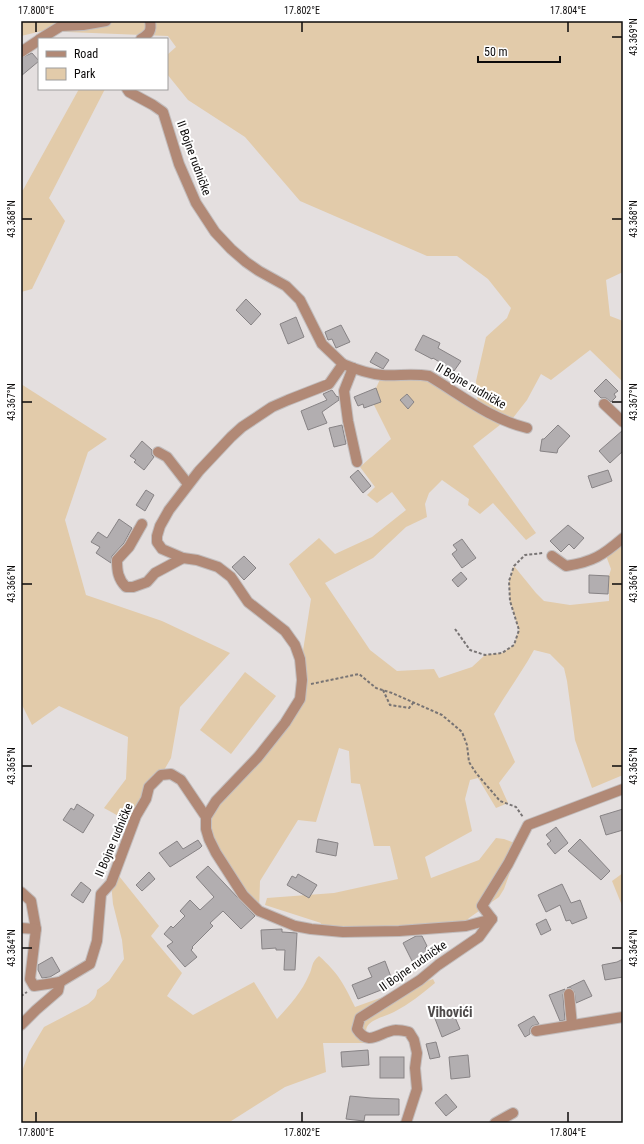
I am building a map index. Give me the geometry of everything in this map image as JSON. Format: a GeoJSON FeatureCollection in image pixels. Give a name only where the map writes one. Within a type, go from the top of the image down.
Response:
{"type":"FeatureCollection","features":[{"type":"Feature","properties":{"kind":"street"},"geometry":{"type":"LineString","coordinates":[[41,38],[61,26],[83,25],[106,21]]}},
{"type":"Feature","properties":{"kind":"street"},"geometry":{"type":"LineString","coordinates":[[143,38],[149,34],[152,28],[150,21]]}},
{"type":"Feature","properties":{"kind":"street"},"geometry":{"type":"LineString","coordinates":[[21,52],[38,40]]}},
{"type":"Feature","properties":{"kind":"street","name":"II Bojne rudničke"},"geometry":{"type":"LineString","coordinates":[[128,90],[163,112],[180,164],[196,203],[215,232],[246,262],[286,286],[300,300],[322,344],[348,366],[382,375],[419,374],[429,376],[491,414],[509,423],[527,428]]}},
{"type":"Feature","properties":{"kind":"street"},"geometry":{"type":"LineString","coordinates":[[348,366],[344,391],[348,421],[357,462]]}},
{"type":"Feature","properties":{"kind":"street"},"geometry":{"type":"LineString","coordinates":[[206,817],[216,801],[258,757],[285,723],[300,699],[302,680],[300,660],[295,645],[285,631],[248,602],[231,578],[218,566],[183,558],[162,549],[157,542],[160,526],[169,510],[188,484],[242,427],[272,407],[329,384],[348,366]]}},
{"type":"Feature","properties":{"kind":"street"},"geometry":{"type":"LineString","coordinates":[[604,404],[623,422]]}},
{"type":"Feature","properties":{"kind":"street"},"geometry":{"type":"LineString","coordinates":[[158,452],[167,457],[188,484]]}},
{"type":"Feature","properties":{"kind":"street"},"geometry":{"type":"LineString","coordinates":[[142,524],[129,547],[117,560],[117,572],[121,581],[126,587],[133,588],[147,582],[155,573],[183,558]]}},
{"type":"Feature","properties":{"kind":"street"},"geometry":{"type":"LineString","coordinates":[[552,556],[566,566],[583,563],[605,553],[623,538]]}},
{"type":"Feature","properties":{"kind":"street","name":"II Bojne rudničke"},"geometry":{"type":"LineString","coordinates":[[21,892],[31,900],[36,929],[30,979],[34,986],[60,982],[90,964],[97,941],[101,894],[111,883],[136,816],[146,799],[149,787],[161,775],[171,774],[181,780],[206,817],[206,829],[212,846],[243,895],[259,911],[295,926],[343,932],[399,931],[466,926],[492,919]]}},
{"type":"Feature","properties":{"kind":"street"},"geometry":{"type":"LineString","coordinates":[[492,919],[482,906],[508,864],[528,825],[623,789]]}},
{"type":"Feature","properties":{"kind":"street","name":"II Bojne rudničke"},"geometry":{"type":"LineString","coordinates":[[406,1123],[416,1089],[415,1068],[417,1053],[414,1040],[409,1032],[396,1030],[367,1039],[362,1036],[357,1029],[360,1018],[420,980],[438,965],[479,937],[492,919]]}},
{"type":"Feature","properties":{"kind":"street"},"geometry":{"type":"LineString","coordinates":[[21,928],[36,929]]}},
{"type":"Feature","properties":{"kind":"street"},"geometry":{"type":"LineString","coordinates":[[21,1025],[58,991],[60,982]]}},
{"type":"Feature","properties":{"kind":"street"},"geometry":{"type":"LineString","coordinates":[[569,994],[572,1025]]}},
{"type":"Feature","properties":{"kind":"street"},"geometry":{"type":"LineString","coordinates":[[536,1031],[623,1017]]}},
{"type":"Feature","properties":{"kind":"street"},"geometry":{"type":"LineString","coordinates":[[495,1123],[513,1113]]}},
{"type":"Feature","properties":{"kind":"path"},"geometry":{"type":"LineString","coordinates":[[455,629],[470,650],[485,656],[502,653],[514,644],[519,630],[510,601],[510,581],[514,566],[525,554],[542,553],[552,556]]}},
{"type":"Feature","properties":{"kind":"path"},"geometry":{"type":"LineString","coordinates":[[301,690],[313,683],[359,674],[376,688],[392,693],[442,715],[462,732],[467,745],[469,762],[476,773],[500,801],[516,806],[528,825]]}},
{"type":"Feature","properties":{"kind":"path"},"geometry":{"type":"LineString","coordinates":[[383,690],[390,705],[409,708],[414,702]]}},
{"type":"Feature","properties":{"kind":"green space"},"geometry":{"type":"Polygon","coordinates":[[[21,21],[623,21],[623,272],[606,280],[610,316],[623,321],[623,382],[590,350],[551,380],[541,374],[527,400],[509,423],[505,421],[473,446],[536,533],[526,540],[493,503],[480,514],[468,505],[469,499],[442,480],[429,493],[425,504],[427,517],[406,527],[373,558],[325,583],[370,650],[397,671],[434,669],[439,678],[472,667],[485,655],[502,653],[514,645],[519,630],[510,601],[509,581],[514,566],[544,601],[570,605],[609,601],[609,576],[611,569],[605,553],[623,538],[623,775],[592,788],[575,740],[564,668],[550,654],[534,650],[494,714],[515,762],[499,783],[508,803],[496,808],[478,778],[470,780],[465,799],[472,831],[425,857],[431,878],[479,860],[496,838],[504,839],[520,845],[504,889],[499,897],[469,918],[459,931],[318,931],[321,923],[265,905],[267,898],[334,893],[398,879],[390,846],[374,846],[360,784],[351,783],[349,751],[339,748],[316,822],[298,820],[260,881],[259,911],[214,855],[207,819],[294,709],[311,599],[289,564],[319,538],[335,554],[372,537],[406,510],[392,492],[377,503],[367,495],[375,487],[360,467],[391,439],[371,399],[382,375],[419,374],[478,406],[476,381],[486,337],[507,318],[511,308],[488,279],[457,256],[427,256],[300,201],[245,137],[188,100],[168,75],[168,54],[176,47],[168,36],[42,31],[21,36],[21,21]]]}},
{"type":"Feature","properties":{"kind":"green space"},"geometry":{"type":"Polygon","coordinates":[[[78,90],[104,90],[49,198],[65,221],[32,289],[21,292],[21,190],[23,190],[78,90]]]}},
{"type":"Feature","properties":{"kind":"green space"},"geometry":{"type":"Polygon","coordinates":[[[21,384],[107,439],[88,452],[65,520],[86,595],[162,621],[230,653],[180,707],[171,758],[133,824],[104,808],[126,779],[128,737],[59,706],[32,725],[21,703],[21,384]]]}},
{"type":"Feature","properties":{"kind":"green space"},"geometry":{"type":"Polygon","coordinates":[[[245,672],[276,696],[231,754],[200,730],[245,672]]]}},
{"type":"Feature","properties":{"kind":"green space"},"geometry":{"type":"Polygon","coordinates":[[[115,871],[159,926],[151,936],[182,973],[167,996],[193,1015],[254,982],[277,1019],[299,993],[306,981],[313,963],[319,956],[340,979],[355,1007],[433,979],[435,983],[405,1006],[374,1020],[369,1024],[366,1029],[367,1039],[373,1043],[323,1043],[326,1072],[285,1087],[228,1123],[21,1123],[21,1074],[29,1052],[44,1027],[92,1001],[97,990],[109,981],[124,959],[122,940],[113,904],[111,883],[115,871]]]}},
{"type":"Feature","properties":{"kind":"green space"},"geometry":{"type":"Polygon","coordinates":[[[623,873],[623,908],[612,881],[623,873]]]}},
{"type":"Feature","properties":{"kind":"building"},"geometry":{"type":"Polygon","coordinates":[[[32,53],[38,62],[21,76],[21,58],[32,53]]]}},
{"type":"Feature","properties":{"kind":"building"},"geometry":{"type":"Polygon","coordinates":[[[246,299],[261,314],[251,325],[236,310],[246,299]]]}},
{"type":"Feature","properties":{"kind":"building"},"geometry":{"type":"Polygon","coordinates":[[[296,317],[304,337],[288,344],[280,324],[296,317]]]}},
{"type":"Feature","properties":{"kind":"building"},"geometry":{"type":"Polygon","coordinates":[[[341,325],[350,342],[336,348],[332,339],[328,340],[325,332],[341,325]]]}},
{"type":"Feature","properties":{"kind":"building"},"geometry":{"type":"Polygon","coordinates":[[[423,335],[440,343],[438,348],[461,361],[454,371],[433,358],[432,359],[415,350],[423,335]]]}},
{"type":"Feature","properties":{"kind":"building"},"geometry":{"type":"Polygon","coordinates":[[[376,352],[389,360],[383,369],[370,362],[376,352]]]}},
{"type":"Feature","properties":{"kind":"building"},"geometry":{"type":"Polygon","coordinates":[[[606,379],[618,391],[614,394],[616,397],[611,402],[606,398],[601,398],[594,391],[606,379]]]}},
{"type":"Feature","properties":{"kind":"building"},"geometry":{"type":"Polygon","coordinates":[[[376,388],[381,402],[364,408],[363,404],[358,406],[354,397],[376,388]]]}},
{"type":"Feature","properties":{"kind":"building"},"geometry":{"type":"Polygon","coordinates":[[[332,390],[337,397],[338,396],[339,400],[322,412],[327,423],[308,430],[301,411],[327,400],[323,394],[332,390]]]}},
{"type":"Feature","properties":{"kind":"building"},"geometry":{"type":"Polygon","coordinates":[[[407,394],[414,402],[408,409],[400,400],[407,394]]]}},
{"type":"Feature","properties":{"kind":"building"},"geometry":{"type":"Polygon","coordinates":[[[342,425],[346,444],[334,447],[329,428],[342,425]]]}},
{"type":"Feature","properties":{"kind":"building"},"geometry":{"type":"Polygon","coordinates":[[[558,425],[570,436],[558,449],[557,453],[540,451],[542,439],[544,439],[558,425]]]}},
{"type":"Feature","properties":{"kind":"building"},"geometry":{"type":"Polygon","coordinates":[[[623,430],[623,451],[610,463],[599,451],[623,430]]]}},
{"type":"Feature","properties":{"kind":"building"},"geometry":{"type":"Polygon","coordinates":[[[142,441],[152,450],[152,455],[154,457],[144,470],[134,462],[136,460],[130,456],[142,441]]]}},
{"type":"Feature","properties":{"kind":"building"},"geometry":{"type":"Polygon","coordinates":[[[358,470],[371,486],[363,493],[350,477],[358,470]]]}},
{"type":"Feature","properties":{"kind":"building"},"geometry":{"type":"Polygon","coordinates":[[[608,470],[612,481],[592,488],[588,476],[608,470]]]}},
{"type":"Feature","properties":{"kind":"building"},"geometry":{"type":"Polygon","coordinates":[[[146,490],[154,495],[145,511],[136,505],[146,490]]]}},
{"type":"Feature","properties":{"kind":"building"},"geometry":{"type":"Polygon","coordinates":[[[119,519],[132,528],[124,543],[112,556],[111,563],[96,553],[100,547],[91,542],[98,532],[107,538],[119,519]]]}},
{"type":"Feature","properties":{"kind":"building"},"geometry":{"type":"Polygon","coordinates":[[[568,525],[584,538],[574,549],[569,544],[561,552],[550,541],[568,525]]]}},
{"type":"Feature","properties":{"kind":"building"},"geometry":{"type":"Polygon","coordinates":[[[462,539],[476,558],[462,568],[452,554],[457,550],[453,545],[462,539]]]}},
{"type":"Feature","properties":{"kind":"building"},"geometry":{"type":"Polygon","coordinates":[[[244,556],[256,568],[244,580],[232,567],[244,556]]]}},
{"type":"Feature","properties":{"kind":"building"},"geometry":{"type":"Polygon","coordinates":[[[461,572],[467,579],[458,587],[452,580],[461,572]]]}},
{"type":"Feature","properties":{"kind":"building"},"geometry":{"type":"Polygon","coordinates":[[[589,575],[609,576],[608,594],[589,593],[589,575]]]}},
{"type":"Feature","properties":{"kind":"building"},"geometry":{"type":"Polygon","coordinates":[[[77,804],[94,815],[83,833],[63,820],[71,808],[74,810],[77,804]]]}},
{"type":"Feature","properties":{"kind":"building"},"geometry":{"type":"Polygon","coordinates":[[[623,809],[623,830],[606,835],[600,816],[623,809]]]}},
{"type":"Feature","properties":{"kind":"building"},"geometry":{"type":"Polygon","coordinates":[[[556,827],[568,843],[555,854],[547,844],[551,841],[546,835],[556,827]]]}},
{"type":"Feature","properties":{"kind":"building"},"geometry":{"type":"Polygon","coordinates":[[[318,839],[338,843],[336,856],[316,852],[318,839]]]}},
{"type":"Feature","properties":{"kind":"building"},"geometry":{"type":"Polygon","coordinates":[[[580,839],[610,871],[601,880],[568,851],[580,839]]]}},
{"type":"Feature","properties":{"kind":"building"},"geometry":{"type":"Polygon","coordinates":[[[198,840],[202,846],[200,848],[170,867],[159,853],[177,841],[183,849],[198,840]]]}},
{"type":"Feature","properties":{"kind":"building"},"geometry":{"type":"Polygon","coordinates":[[[208,866],[255,916],[241,929],[223,911],[210,923],[213,926],[192,947],[193,948],[191,950],[197,957],[185,967],[167,946],[173,942],[164,934],[171,926],[173,928],[185,916],[180,911],[190,900],[200,910],[214,897],[196,877],[208,866]]]}},
{"type":"Feature","properties":{"kind":"building"},"geometry":{"type":"Polygon","coordinates":[[[149,872],[155,879],[142,891],[136,885],[149,872]]]}},
{"type":"Feature","properties":{"kind":"building"},"geometry":{"type":"Polygon","coordinates":[[[298,874],[317,885],[309,898],[287,885],[292,876],[296,878],[298,874]]]}},
{"type":"Feature","properties":{"kind":"building"},"geometry":{"type":"Polygon","coordinates":[[[81,882],[91,890],[83,903],[71,895],[81,882]]]}},
{"type":"Feature","properties":{"kind":"building"},"geometry":{"type":"Polygon","coordinates":[[[562,884],[571,903],[580,900],[587,918],[572,924],[570,920],[566,921],[560,905],[546,912],[538,895],[562,884]]]}},
{"type":"Feature","properties":{"kind":"building"},"geometry":{"type":"Polygon","coordinates":[[[546,919],[551,930],[541,935],[536,924],[546,919]]]}},
{"type":"Feature","properties":{"kind":"building"},"geometry":{"type":"Polygon","coordinates":[[[282,929],[282,932],[297,933],[295,970],[284,970],[285,950],[276,950],[276,948],[262,949],[261,930],[282,929]]]}},
{"type":"Feature","properties":{"kind":"building"},"geometry":{"type":"Polygon","coordinates":[[[416,936],[422,936],[427,946],[425,948],[429,957],[414,965],[403,943],[416,936]]]}},
{"type":"Feature","properties":{"kind":"building"},"geometry":{"type":"Polygon","coordinates":[[[52,957],[60,971],[50,977],[42,978],[38,970],[38,965],[52,957]]]}},
{"type":"Feature","properties":{"kind":"building"},"geometry":{"type":"Polygon","coordinates":[[[623,959],[623,977],[605,980],[602,965],[617,962],[623,959]]]}},
{"type":"Feature","properties":{"kind":"building"},"geometry":{"type":"Polygon","coordinates":[[[385,961],[394,985],[358,999],[352,985],[372,977],[368,968],[385,961]]]}},
{"type":"Feature","properties":{"kind":"building"},"geometry":{"type":"Polygon","coordinates":[[[584,980],[592,996],[576,1003],[574,991],[571,988],[567,988],[584,980]]]}},
{"type":"Feature","properties":{"kind":"building"},"geometry":{"type":"Polygon","coordinates":[[[565,989],[563,995],[565,1020],[560,1021],[549,995],[565,989]]]}},
{"type":"Feature","properties":{"kind":"building"},"geometry":{"type":"Polygon","coordinates":[[[451,1008],[460,1029],[442,1037],[434,1016],[451,1008]]]}},
{"type":"Feature","properties":{"kind":"building"},"geometry":{"type":"Polygon","coordinates":[[[534,1016],[539,1024],[532,1026],[530,1029],[530,1034],[525,1037],[518,1025],[534,1016]]]}},
{"type":"Feature","properties":{"kind":"building"},"geometry":{"type":"Polygon","coordinates":[[[436,1042],[440,1057],[430,1059],[426,1044],[436,1042]]]}},
{"type":"Feature","properties":{"kind":"building"},"geometry":{"type":"Polygon","coordinates":[[[368,1050],[369,1065],[342,1067],[341,1052],[368,1050]]]}},
{"type":"Feature","properties":{"kind":"building"},"geometry":{"type":"Polygon","coordinates":[[[468,1055],[470,1077],[451,1079],[449,1057],[468,1055]]]}},
{"type":"Feature","properties":{"kind":"building"},"geometry":{"type":"Polygon","coordinates":[[[380,1057],[404,1057],[404,1078],[380,1078],[380,1057]]]}},
{"type":"Feature","properties":{"kind":"building"},"geometry":{"type":"Polygon","coordinates":[[[446,1094],[457,1107],[446,1116],[435,1103],[446,1094]]]}},
{"type":"Feature","properties":{"kind":"building"},"geometry":{"type":"Polygon","coordinates":[[[350,1096],[399,1099],[399,1115],[365,1115],[364,1121],[346,1119],[350,1096]]]}},
{"type":"Feature","properties":{"kind":"district","name":"Vihovići"},"geometry":{"type":"Point","coordinates":[450,1012]}}]}
